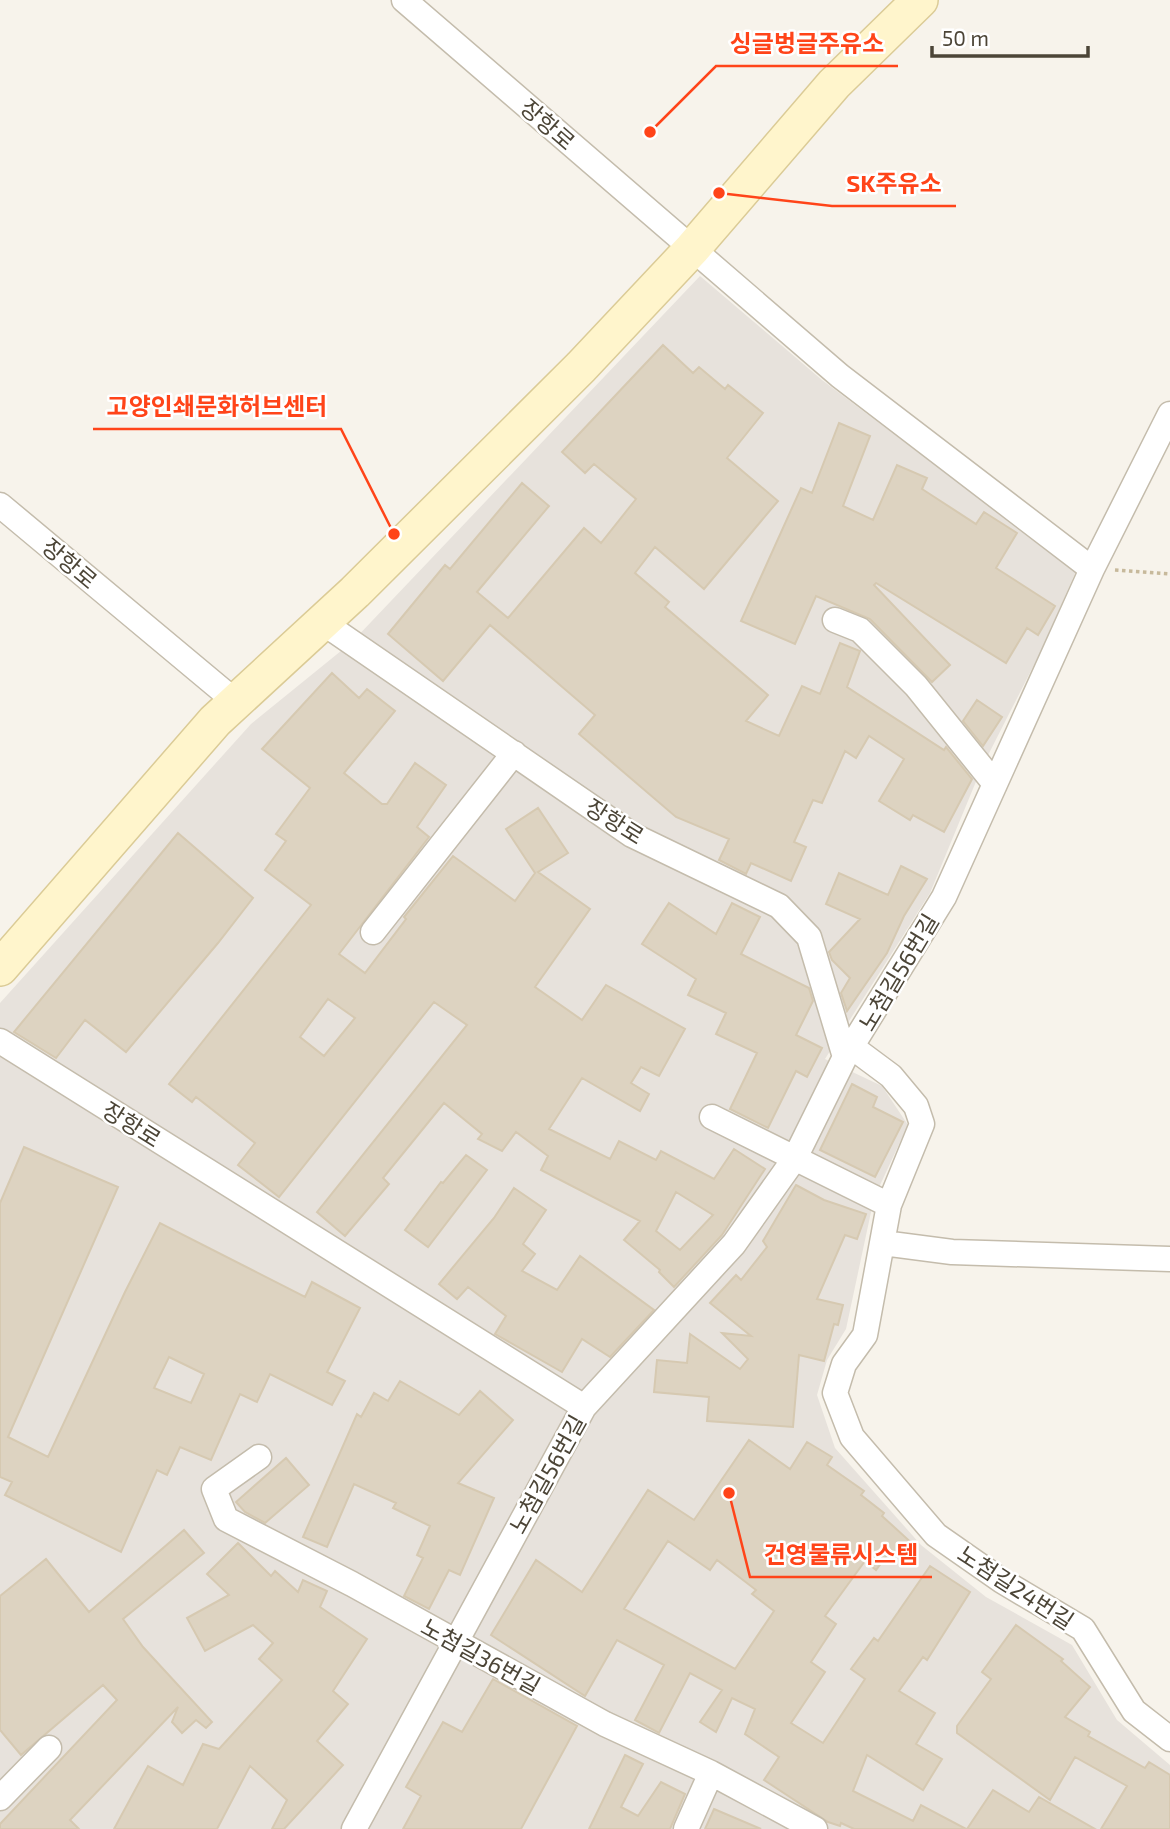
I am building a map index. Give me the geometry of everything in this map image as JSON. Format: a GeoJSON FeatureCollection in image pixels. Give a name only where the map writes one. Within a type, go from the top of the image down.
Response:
{"type":"FeatureCollection","features":[{"type":"Feature","properties":{"kind":"main road"},"geometry":{"type":"LineString","coordinates":[[0,968],[215,722],[322,622],[581,367],[692,249],[834,84],[920,0]]}},
{"type":"Feature","properties":{"kind":"street","name":"장항로"},"geometry":{"type":"LineString","coordinates":[[404,0],[840,376],[1092,569]]}},
{"type":"Feature","properties":{"kind":"street","name":"노첨길56번길"},"geometry":{"type":"LineString","coordinates":[[354,1829],[584,1407],[734,1244],[795,1158],[848,1052],[944,897],[1092,569],[1170,414]]}},
{"type":"Feature","properties":{"kind":"street","name":"장항로"},"geometry":{"type":"LineString","coordinates":[[0,505],[236,702]]}},
{"type":"Feature","properties":{"kind":"street"},"geometry":{"type":"LineString","coordinates":[[835,620],[860,630],[916,685],[995,784]]}},
{"type":"Feature","properties":{"kind":"street","name":"장항로"},"geometry":{"type":"LineString","coordinates":[[322,622],[632,835],[779,906],[809,937],[848,1052]]}},
{"type":"Feature","properties":{"kind":"street"},"geometry":{"type":"LineString","coordinates":[[373,932],[514,753]]}},
{"type":"Feature","properties":{"kind":"street","name":"장항로"},"geometry":{"type":"LineString","coordinates":[[0,1041],[584,1407]]}},
{"type":"Feature","properties":{"kind":"street","name":"노첨길24번길"},"geometry":{"type":"LineString","coordinates":[[848,1052],[891,1076],[916,1106],[922,1124],[889,1205],[865,1335],[844,1364],[835,1393],[852,1437],[936,1535],[1002,1581],[1083,1629],[1134,1711],[1170,1739]]}},
{"type":"Feature","properties":{"kind":"street"},"geometry":{"type":"LineString","coordinates":[[712,1117],[889,1205]]}},
{"type":"Feature","properties":{"kind":"street"},"geometry":{"type":"LineString","coordinates":[[883,1243],[951,1252],[1170,1259]]}},
{"type":"Feature","properties":{"kind":"street","name":"노첨길36번길"},"geometry":{"type":"LineString","coordinates":[[259,1457],[214,1489],[226,1519],[352,1584],[454,1643],[605,1724],[710,1773],[815,1829]]}},
{"type":"Feature","properties":{"kind":"street"},"geometry":{"type":"LineString","coordinates":[[0,1798],[49,1748]]}},
{"type":"Feature","properties":{"kind":"street"},"geometry":{"type":"LineString","coordinates":[[686,1829],[710,1773]]}},
{"type":"Feature","properties":{"kind":"path"},"geometry":{"type":"LineString","coordinates":[[1092,569],[1170,574]]}},
{"type":"Feature","properties":{"kind":"shaded area"},"geometry":{"type":"Polygon","coordinates":[[[700,276],[822,380],[1076,571],[1042,649],[982,767],[930,893],[825,1059],[882,1086],[908,1125],[874,1198],[846,1329],[827,1360],[817,1395],[835,1448],[921,1545],[986,1597],[1072,1645],[1117,1720],[1170,1765],[1170,1829],[0,1829],[0,1003],[251,724],[352,642],[700,276]]]}},
{"type":"Feature","properties":{"kind":"building"},"geometry":{"type":"Polygon","coordinates":[[[663,345],[693,373],[699,367],[725,389],[728,385],[763,413],[727,458],[778,501],[704,589],[655,547],[635,573],[669,602],[665,607],[768,695],[746,721],[779,736],[802,686],[820,694],[840,643],[860,651],[847,687],[944,750],[946,747],[972,779],[944,832],[913,815],[910,820],[879,801],[904,759],[869,736],[856,758],[845,751],[822,803],[813,800],[794,842],[806,847],[791,881],[751,863],[746,874],[719,860],[729,839],[676,817],[579,734],[595,715],[490,625],[443,681],[388,634],[445,565],[450,569],[522,483],[549,506],[477,592],[508,618],[584,528],[601,543],[636,499],[594,464],[585,473],[562,452],[663,345]]]}},
{"type":"Feature","properties":{"kind":"building"},"geometry":{"type":"Polygon","coordinates":[[[839,423],[870,436],[843,506],[873,520],[897,465],[927,478],[922,489],[976,524],[984,512],[1017,533],[996,568],[1055,606],[1038,635],[1027,628],[1006,663],[876,583],[874,585],[950,665],[932,682],[870,619],[816,596],[795,644],[741,621],[801,488],[812,493],[839,423]]]}},
{"type":"Feature","properties":{"kind":"building"},"geometry":{"type":"Polygon","coordinates":[[[332,673],[359,698],[367,689],[395,711],[344,773],[382,804],[387,804],[415,763],[446,785],[417,827],[429,837],[339,954],[365,973],[406,919],[404,917],[453,856],[515,901],[535,873],[506,829],[538,808],[568,853],[538,872],[590,909],[535,987],[582,1020],[606,985],[685,1029],[659,1076],[641,1067],[631,1083],[649,1094],[640,1111],[582,1078],[549,1129],[610,1159],[619,1141],[656,1160],[661,1151],[714,1179],[734,1149],[765,1169],[722,1235],[674,1287],[660,1270],[624,1240],[640,1221],[541,1170],[548,1156],[516,1132],[502,1151],[478,1139],[482,1134],[444,1103],[383,1178],[389,1184],[345,1236],[317,1212],[467,1025],[434,1002],[279,1197],[238,1165],[255,1143],[196,1097],[192,1102],[169,1084],[311,905],[265,870],[286,841],[276,834],[310,788],[262,749],[332,673]],[[328,999],[300,1037],[324,1056],[355,1018],[328,999]],[[676,1192],[656,1231],[680,1250],[713,1215],[676,1192]]]}},
{"type":"Feature","properties":{"kind":"building"},"geometry":{"type":"Polygon","coordinates":[[[977,700],[1002,717],[983,746],[963,721],[977,700]]]}},
{"type":"Feature","properties":{"kind":"building"},"geometry":{"type":"Polygon","coordinates":[[[178,833],[253,898],[218,943],[126,1052],[85,1020],[56,1058],[14,1032],[178,833]]]}},
{"type":"Feature","properties":{"kind":"building"},"geometry":{"type":"Polygon","coordinates":[[[901,866],[927,879],[904,916],[887,953],[847,1011],[841,993],[850,978],[832,960],[829,952],[860,919],[826,904],[839,873],[888,895],[901,866]]]}},
{"type":"Feature","properties":{"kind":"building"},"geometry":{"type":"Polygon","coordinates":[[[669,903],[716,934],[732,903],[760,917],[741,954],[809,988],[813,1001],[796,1035],[822,1048],[807,1077],[796,1071],[768,1128],[730,1109],[757,1053],[716,1034],[726,1013],[688,995],[696,979],[642,944],[669,903]]]}},
{"type":"Feature","properties":{"kind":"building"},"geometry":{"type":"Polygon","coordinates":[[[852,1084],[877,1097],[873,1107],[903,1122],[875,1177],[820,1150],[852,1084]]]}},
{"type":"Feature","properties":{"kind":"building"},"geometry":{"type":"Polygon","coordinates":[[[24,1147],[118,1187],[8,1437],[48,1457],[160,1223],[305,1297],[312,1282],[360,1308],[327,1372],[345,1381],[332,1405],[270,1374],[257,1402],[240,1394],[211,1460],[180,1447],[167,1475],[157,1470],[121,1552],[5,1495],[12,1482],[0,1477],[0,1203],[24,1147]],[[169,1357],[154,1388],[191,1403],[204,1374],[169,1357]]]}},
{"type":"Feature","properties":{"kind":"building"},"geometry":{"type":"Polygon","coordinates":[[[466,1155],[487,1170],[428,1247],[405,1230],[441,1182],[443,1183],[466,1155]]]}},
{"type":"Feature","properties":{"kind":"building"},"geometry":{"type":"Polygon","coordinates":[[[796,1185],[824,1200],[866,1214],[857,1239],[845,1235],[817,1299],[843,1305],[838,1325],[834,1324],[824,1361],[799,1355],[793,1427],[707,1421],[709,1397],[654,1392],[657,1360],[687,1363],[690,1334],[740,1369],[748,1359],[722,1333],[751,1336],[710,1303],[736,1275],[741,1280],[767,1247],[763,1241],[796,1185]]]}},
{"type":"Feature","properties":{"kind":"building"},"geometry":{"type":"Polygon","coordinates":[[[514,1188],[546,1210],[523,1244],[535,1254],[522,1271],[557,1290],[580,1256],[654,1310],[610,1357],[582,1339],[562,1372],[495,1334],[506,1316],[468,1287],[457,1299],[439,1284],[494,1218],[514,1188]]]}},
{"type":"Feature","properties":{"kind":"building"},"geometry":{"type":"Polygon","coordinates":[[[400,1381],[459,1415],[480,1391],[513,1420],[458,1483],[494,1498],[460,1575],[449,1570],[429,1609],[404,1596],[423,1558],[417,1555],[430,1526],[393,1508],[396,1503],[354,1484],[327,1547],[303,1537],[357,1414],[361,1417],[374,1393],[388,1401],[400,1381]]]}},
{"type":"Feature","properties":{"kind":"building"},"geometry":{"type":"Polygon","coordinates":[[[749,1440],[790,1469],[807,1442],[832,1457],[827,1465],[864,1491],[861,1495],[884,1513],[882,1516],[915,1546],[903,1560],[891,1550],[876,1570],[865,1561],[825,1616],[836,1624],[811,1662],[825,1672],[791,1723],[823,1743],[865,1679],[851,1669],[874,1638],[878,1641],[930,1566],[970,1592],[927,1660],[923,1657],[899,1691],[935,1713],[916,1744],[942,1759],[923,1790],[867,1755],[853,1791],[913,1821],[921,1805],[966,1829],[854,1829],[841,1823],[840,1826],[828,1822],[764,1780],[779,1757],[745,1734],[755,1709],[732,1698],[716,1732],[700,1722],[722,1690],[690,1673],[659,1733],[635,1720],[664,1665],[617,1640],[585,1696],[491,1635],[536,1560],[582,1592],[648,1490],[694,1520],[749,1440]],[[668,1541],[624,1609],[735,1669],[774,1611],[752,1594],[756,1590],[717,1560],[710,1570],[668,1541]]]}},
{"type":"Feature","properties":{"kind":"building"},"geometry":{"type":"Polygon","coordinates":[[[286,1458],[309,1485],[265,1523],[245,1512],[236,1502],[286,1458]]]}},
{"type":"Feature","properties":{"kind":"building"},"geometry":{"type":"Polygon","coordinates":[[[184,1530],[204,1553],[123,1619],[143,1647],[212,1722],[206,1728],[196,1720],[182,1733],[172,1722],[178,1707],[70,1820],[79,1829],[0,1829],[0,1824],[117,1700],[103,1685],[21,1755],[0,1730],[0,1596],[46,1559],[89,1612],[184,1530]]]}},
{"type":"Feature","properties":{"kind":"building"},"geometry":{"type":"Polygon","coordinates":[[[238,1543],[271,1576],[275,1571],[298,1592],[303,1580],[327,1591],[320,1607],[367,1639],[333,1691],[348,1704],[317,1741],[343,1765],[284,1829],[272,1829],[287,1800],[250,1766],[217,1829],[114,1829],[148,1766],[183,1785],[203,1744],[219,1749],[282,1680],[259,1659],[273,1643],[253,1625],[205,1651],[187,1618],[229,1595],[207,1574],[238,1543]]]}},
{"type":"Feature","properties":{"kind":"building"},"geometry":{"type":"Polygon","coordinates":[[[1016,1625],[1063,1659],[1061,1661],[1090,1687],[1065,1717],[1090,1732],[1088,1736],[1145,1768],[1149,1762],[1170,1775],[1170,1829],[1101,1829],[1127,1786],[1075,1757],[1050,1800],[957,1733],[957,1726],[991,1679],[982,1672],[1016,1625]]]}},
{"type":"Feature","properties":{"kind":"building"},"geometry":{"type":"Polygon","coordinates":[[[493,1679],[577,1726],[521,1829],[403,1829],[421,1796],[406,1787],[443,1722],[462,1732],[493,1679]]]}},
{"type":"Feature","properties":{"kind":"building"},"geometry":{"type":"Polygon","coordinates":[[[625,1755],[643,1764],[621,1807],[638,1816],[661,1782],[685,1794],[670,1829],[589,1829],[625,1755]]]}},
{"type":"Feature","properties":{"kind":"building"},"geometry":{"type":"Polygon","coordinates":[[[993,1790],[1029,1812],[1039,1797],[1095,1829],[967,1829],[993,1790]]]}},
{"type":"Feature","properties":{"kind":"building"},"geometry":{"type":"Polygon","coordinates":[[[714,1809],[761,1829],[705,1829],[714,1809]]]}},
{"type":"Feature","properties":{"kind":"place","name":"싱글벙글주유소"},"geometry":{"type":"Point","coordinates":[650,132]}},
{"type":"Feature","properties":{"kind":"place","name":"SK주유소"},"geometry":{"type":"Point","coordinates":[719,193]}},
{"type":"Feature","properties":{"kind":"place","name":"고양인쇄문화허브센터"},"geometry":{"type":"Point","coordinates":[394,534]}},
{"type":"Feature","properties":{"kind":"place","name":"건영물류시스템"},"geometry":{"type":"Point","coordinates":[729,1493]}}]}
